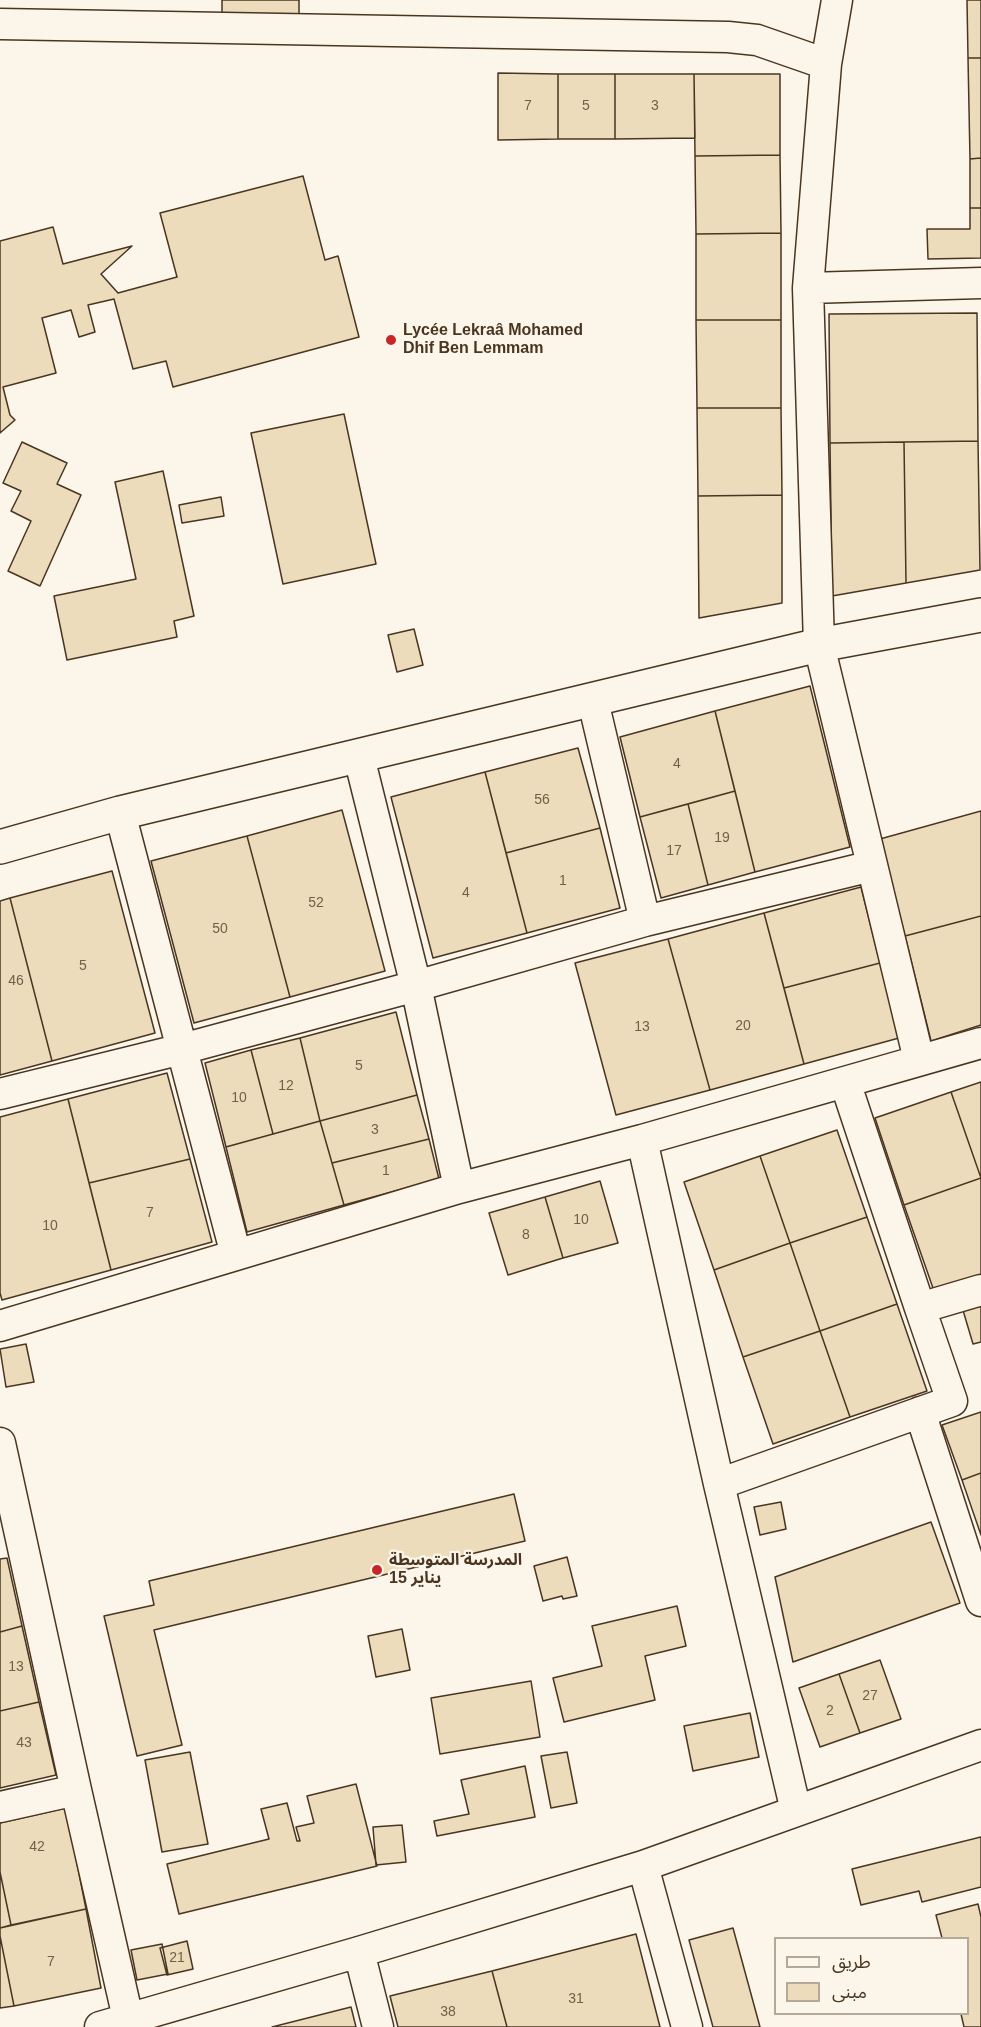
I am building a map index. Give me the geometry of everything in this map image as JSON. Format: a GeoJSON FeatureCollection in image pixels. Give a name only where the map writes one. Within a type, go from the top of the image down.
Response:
{"type":"FeatureCollection","features":[{"type":"Feature","properties":{"kind":"street"},"geometry":{"type":"LineString","coordinates":[[837,0],[826,64],[808,288],[819,645],[919,1060]]}},
{"type":"Feature","properties":{"kind":"street"},"geometry":{"type":"LineString","coordinates":[[0,24],[728,37],[757,40],[826,64]]}},
{"type":"Feature","properties":{"kind":"street"},"geometry":{"type":"LineString","coordinates":[[808,288],[981,283]]}},
{"type":"Feature","properties":{"kind":"street"},"geometry":{"type":"LineString","coordinates":[[0,847],[120,813],[819,645],[981,615]]}},
{"type":"Feature","properties":{"kind":"street"},"geometry":{"type":"LineString","coordinates":[[593,700],[645,921]]}},
{"type":"Feature","properties":{"kind":"street"},"geometry":{"type":"LineString","coordinates":[[359,757],[416,986],[459,1188]]}},
{"type":"Feature","properties":{"kind":"street"},"geometry":{"type":"LineString","coordinates":[[120,813],[236,1255]]}},
{"type":"Feature","properties":{"kind":"street"},"geometry":{"type":"LineString","coordinates":[[0,1094],[182,1049],[645,921],[872,866]]}},
{"type":"Feature","properties":{"kind":"street"},"geometry":{"type":"LineString","coordinates":[[0,1326],[459,1188],[642,1140],[981,1043]]}},
{"type":"Feature","properties":{"kind":"street"},"geometry":{"type":"LineString","coordinates":[[719,1484],[952,1401],[844,1082]]}},
{"type":"Feature","properties":{"kind":"street"},"geometry":{"type":"LineString","coordinates":[[642,1140],[719,1484],[796,1811]]}},
{"type":"Feature","properties":{"kind":"street"},"geometry":{"type":"LineString","coordinates":[[920,1308],[981,1290]]}},
{"type":"Feature","properties":{"kind":"street"},"geometry":{"type":"LineString","coordinates":[[920,1412],[981,1601]]}},
{"type":"Feature","properties":{"kind":"street"},"geometry":{"type":"LineString","coordinates":[[0,1443],[11,1547],[76,1790],[129,2023]]}},
{"type":"Feature","properties":{"kind":"street"},"geometry":{"type":"LineString","coordinates":[[100,2027],[129,2023],[643,1866],[981,1745]]}},
{"type":"Feature","properties":{"kind":"street"},"geometry":{"type":"LineString","coordinates":[[0,1807],[76,1790]]}},
{"type":"Feature","properties":{"kind":"street"},"geometry":{"type":"LineString","coordinates":[[643,1866],[687,2027]]}},
{"type":"Feature","properties":{"kind":"street"},"geometry":{"type":"LineString","coordinates":[[359,1952],[378,2027]]}},
{"type":"Feature","properties":{"kind":"building"},"geometry":{"type":"Polygon","coordinates":[[[222,0],[299,0],[299,16],[222,15],[222,0]]]}},
{"type":"Feature","properties":{"kind":"building"},"geometry":{"type":"Polygon","coordinates":[[[967,0],[981,0],[981,58],[968,58],[967,0]]]}},
{"type":"Feature","properties":{"kind":"building"},"geometry":{"type":"Polygon","coordinates":[[[968,58],[981,58],[981,158],[970,159],[968,58]]]}},
{"type":"Feature","properties":{"kind":"building"},"geometry":{"type":"Polygon","coordinates":[[[498,73],[558,74],[558,139],[498,140],[498,73]]]}},
{"type":"Feature","properties":{"kind":"building"},"geometry":{"type":"Polygon","coordinates":[[[558,74],[615,74],[615,139],[558,139],[558,74]]]}},
{"type":"Feature","properties":{"kind":"building"},"geometry":{"type":"Polygon","coordinates":[[[615,74],[694,74],[695,138],[615,139],[615,74]]]}},
{"type":"Feature","properties":{"kind":"building"},"geometry":{"type":"Polygon","coordinates":[[[694,74],[780,74],[780,155],[695,156],[694,74]]]}},
{"type":"Feature","properties":{"kind":"building"},"geometry":{"type":"Polygon","coordinates":[[[780,155],[781,233],[696,234],[695,156],[780,155]]]}},
{"type":"Feature","properties":{"kind":"building"},"geometry":{"type":"Polygon","coordinates":[[[981,158],[981,208],[970,208],[970,159],[981,158]]]}},
{"type":"Feature","properties":{"kind":"building"},"geometry":{"type":"Polygon","coordinates":[[[303,176],[325,260],[338,256],[359,337],[173,387],[166,361],[133,369],[114,299],[88,305],[95,332],[79,337],[71,310],[42,318],[56,373],[3,387],[10,415],[15,420],[0,433],[0,241],[53,227],[63,264],[132,246],[101,274],[118,293],[177,277],[160,213],[303,176]]]}},
{"type":"Feature","properties":{"kind":"building"},"geometry":{"type":"Polygon","coordinates":[[[970,208],[981,208],[981,258],[928,259],[927,229],[970,229],[970,208]]]}},
{"type":"Feature","properties":{"kind":"building"},"geometry":{"type":"Polygon","coordinates":[[[781,233],[781,320],[696,320],[696,234],[781,233]]]}},
{"type":"Feature","properties":{"kind":"building"},"geometry":{"type":"Polygon","coordinates":[[[977,313],[978,441],[830,443],[829,314],[977,313]]]}},
{"type":"Feature","properties":{"kind":"building"},"geometry":{"type":"Polygon","coordinates":[[[696,320],[781,320],[781,408],[697,408],[696,320]]]}},
{"type":"Feature","properties":{"kind":"building"},"geometry":{"type":"Polygon","coordinates":[[[697,408],[781,408],[782,495],[698,496],[697,408]]]}},
{"type":"Feature","properties":{"kind":"building"},"geometry":{"type":"Polygon","coordinates":[[[344,414],[376,564],[283,584],[251,433],[344,414]]]}},
{"type":"Feature","properties":{"kind":"building"},"geometry":{"type":"Polygon","coordinates":[[[978,441],[980,570],[906,583],[904,442],[978,441]]]}},
{"type":"Feature","properties":{"kind":"building"},"geometry":{"type":"Polygon","coordinates":[[[22,442],[67,463],[57,484],[81,495],[40,586],[8,571],[31,521],[11,511],[21,491],[3,483],[22,442]]]}},
{"type":"Feature","properties":{"kind":"building"},"geometry":{"type":"Polygon","coordinates":[[[904,442],[906,583],[832,596],[830,443],[904,442]]]}},
{"type":"Feature","properties":{"kind":"building"},"geometry":{"type":"Polygon","coordinates":[[[163,471],[194,616],[174,621],[177,637],[67,660],[54,596],[136,579],[115,482],[163,471]]]}},
{"type":"Feature","properties":{"kind":"building"},"geometry":{"type":"Polygon","coordinates":[[[782,495],[782,603],[699,618],[698,496],[782,495]]]}},
{"type":"Feature","properties":{"kind":"building"},"geometry":{"type":"Polygon","coordinates":[[[221,497],[224,516],[182,523],[179,505],[221,497]]]}},
{"type":"Feature","properties":{"kind":"building"},"geometry":{"type":"Polygon","coordinates":[[[414,629],[423,665],[397,672],[388,635],[414,629]]]}},
{"type":"Feature","properties":{"kind":"building"},"geometry":{"type":"Polygon","coordinates":[[[810,686],[850,847],[755,872],[715,711],[810,686]]]}},
{"type":"Feature","properties":{"kind":"building"},"geometry":{"type":"Polygon","coordinates":[[[715,711],[735,791],[640,817],[620,737],[715,711]]]}},
{"type":"Feature","properties":{"kind":"building"},"geometry":{"type":"Polygon","coordinates":[[[578,748],[600,828],[506,853],[485,772],[578,748]]]}},
{"type":"Feature","properties":{"kind":"building"},"geometry":{"type":"Polygon","coordinates":[[[485,772],[527,933],[433,958],[391,797],[485,772]]]}},
{"type":"Feature","properties":{"kind":"building"},"geometry":{"type":"Polygon","coordinates":[[[735,791],[755,872],[708,885],[688,804],[735,791]]]}},
{"type":"Feature","properties":{"kind":"building"},"geometry":{"type":"Polygon","coordinates":[[[688,804],[708,885],[661,898],[640,817],[688,804]]]}},
{"type":"Feature","properties":{"kind":"building"},"geometry":{"type":"Polygon","coordinates":[[[342,810],[385,971],[290,997],[247,836],[342,810]]]}},
{"type":"Feature","properties":{"kind":"building"},"geometry":{"type":"Polygon","coordinates":[[[981,811],[981,916],[905,936],[880,839],[981,811]]]}},
{"type":"Feature","properties":{"kind":"building"},"geometry":{"type":"Polygon","coordinates":[[[600,828],[620,908],[527,933],[506,853],[600,828]]]}},
{"type":"Feature","properties":{"kind":"building"},"geometry":{"type":"Polygon","coordinates":[[[247,836],[290,997],[194,1023],[151,861],[247,836]]]}},
{"type":"Feature","properties":{"kind":"building"},"geometry":{"type":"Polygon","coordinates":[[[112,871],[155,1033],[52,1061],[10,898],[112,871]]]}},
{"type":"Feature","properties":{"kind":"building"},"geometry":{"type":"Polygon","coordinates":[[[861,887],[880,963],[784,988],[764,913],[861,887]]]}},
{"type":"Feature","properties":{"kind":"building"},"geometry":{"type":"Polygon","coordinates":[[[10,898],[52,1061],[0,1075],[0,901],[10,898]]]}},
{"type":"Feature","properties":{"kind":"building"},"geometry":{"type":"Polygon","coordinates":[[[764,913],[804,1064],[710,1090],[668,939],[764,913]]]}},
{"type":"Feature","properties":{"kind":"building"},"geometry":{"type":"Polygon","coordinates":[[[981,916],[981,1025],[931,1041],[905,936],[981,916]]]}},
{"type":"Feature","properties":{"kind":"building"},"geometry":{"type":"Polygon","coordinates":[[[668,939],[710,1090],[616,1115],[575,963],[668,939]]]}},
{"type":"Feature","properties":{"kind":"building"},"geometry":{"type":"Polygon","coordinates":[[[880,963],[899,1038],[804,1064],[784,988],[880,963]]]}},
{"type":"Feature","properties":{"kind":"building"},"geometry":{"type":"Polygon","coordinates":[[[396,1012],[417,1095],[320,1121],[300,1038],[396,1012]]]}},
{"type":"Feature","properties":{"kind":"building"},"geometry":{"type":"Polygon","coordinates":[[[300,1038],[320,1121],[273,1134],[251,1050],[300,1038]]]}},
{"type":"Feature","properties":{"kind":"building"},"geometry":{"type":"Polygon","coordinates":[[[251,1050],[273,1134],[226,1147],[205,1063],[251,1050]]]}},
{"type":"Feature","properties":{"kind":"building"},"geometry":{"type":"Polygon","coordinates":[[[167,1073],[190,1159],[89,1183],[68,1099],[167,1073]]]}},
{"type":"Feature","properties":{"kind":"building"},"geometry":{"type":"Polygon","coordinates":[[[981,1082],[981,1178],[951,1092],[981,1082]]]}},
{"type":"Feature","properties":{"kind":"building"},"geometry":{"type":"Polygon","coordinates":[[[951,1092],[981,1178],[904,1205],[875,1118],[951,1092]]]}},
{"type":"Feature","properties":{"kind":"building"},"geometry":{"type":"Polygon","coordinates":[[[417,1095],[429,1139],[332,1163],[320,1121],[417,1095]]]}},
{"type":"Feature","properties":{"kind":"building"},"geometry":{"type":"Polygon","coordinates":[[[68,1099],[111,1270],[2,1300],[0,1293],[0,1117],[68,1099]]]}},
{"type":"Feature","properties":{"kind":"building"},"geometry":{"type":"Polygon","coordinates":[[[320,1121],[344,1205],[247,1232],[226,1147],[320,1121]]]}},
{"type":"Feature","properties":{"kind":"building"},"geometry":{"type":"Polygon","coordinates":[[[837,1130],[867,1217],[790,1243],[760,1156],[837,1130]]]}},
{"type":"Feature","properties":{"kind":"building"},"geometry":{"type":"Polygon","coordinates":[[[429,1139],[439,1179],[344,1205],[332,1163],[429,1139]]]}},
{"type":"Feature","properties":{"kind":"building"},"geometry":{"type":"Polygon","coordinates":[[[760,1156],[790,1243],[714,1270],[684,1182],[760,1156]]]}},
{"type":"Feature","properties":{"kind":"building"},"geometry":{"type":"Polygon","coordinates":[[[190,1159],[212,1242],[111,1270],[89,1183],[190,1159]]]}},
{"type":"Feature","properties":{"kind":"building"},"geometry":{"type":"Polygon","coordinates":[[[981,1178],[981,1275],[934,1291],[904,1205],[981,1178]]]}},
{"type":"Feature","properties":{"kind":"building"},"geometry":{"type":"Polygon","coordinates":[[[600,1181],[618,1243],[563,1258],[545,1197],[600,1181]]]}},
{"type":"Feature","properties":{"kind":"building"},"geometry":{"type":"Polygon","coordinates":[[[545,1197],[563,1258],[508,1275],[489,1213],[545,1197]]]}},
{"type":"Feature","properties":{"kind":"building"},"geometry":{"type":"Polygon","coordinates":[[[867,1217],[897,1304],[820,1331],[790,1243],[867,1217]]]}},
{"type":"Feature","properties":{"kind":"building"},"geometry":{"type":"Polygon","coordinates":[[[790,1243],[820,1331],[743,1357],[714,1270],[790,1243]]]}},
{"type":"Feature","properties":{"kind":"building"},"geometry":{"type":"Polygon","coordinates":[[[981,1284],[981,1342],[973,1344],[957,1290],[981,1284]]]}},
{"type":"Feature","properties":{"kind":"building"},"geometry":{"type":"Polygon","coordinates":[[[897,1304],[927,1391],[850,1417],[820,1331],[897,1304]]]}},
{"type":"Feature","properties":{"kind":"building"},"geometry":{"type":"Polygon","coordinates":[[[820,1331],[850,1417],[773,1444],[743,1357],[820,1331]]]}},
{"type":"Feature","properties":{"kind":"building"},"geometry":{"type":"Polygon","coordinates":[[[26,1344],[34,1382],[6,1387],[0,1349],[26,1344]]]}},
{"type":"Feature","properties":{"kind":"building"},"geometry":{"type":"Polygon","coordinates":[[[981,1412],[981,1473],[962,1480],[942,1425],[981,1412]]]}},
{"type":"Feature","properties":{"kind":"building"},"geometry":{"type":"Polygon","coordinates":[[[981,1473],[981,1535],[962,1480],[981,1473]]]}},
{"type":"Feature","properties":{"kind":"building"},"geometry":{"type":"Polygon","coordinates":[[[514,1494],[525,1541],[154,1630],[182,1745],[137,1756],[104,1616],[154,1605],[149,1581],[514,1494]]]}},
{"type":"Feature","properties":{"kind":"building"},"geometry":{"type":"Polygon","coordinates":[[[781,1502],[786,1529],[760,1535],[754,1507],[781,1502]]]}},
{"type":"Feature","properties":{"kind":"building"},"geometry":{"type":"Polygon","coordinates":[[[931,1522],[960,1603],[793,1662],[775,1577],[931,1522]]]}},
{"type":"Feature","properties":{"kind":"building"},"geometry":{"type":"Polygon","coordinates":[[[567,1557],[577,1596],[563,1599],[562,1596],[543,1601],[534,1566],[567,1557]]]}},
{"type":"Feature","properties":{"kind":"building"},"geometry":{"type":"Polygon","coordinates":[[[7,1558],[22,1626],[0,1632],[0,1559],[7,1558]]]}},
{"type":"Feature","properties":{"kind":"building"},"geometry":{"type":"Polygon","coordinates":[[[677,1606],[686,1646],[645,1656],[655,1700],[564,1722],[553,1678],[602,1666],[592,1626],[677,1606]]]}},
{"type":"Feature","properties":{"kind":"building"},"geometry":{"type":"Polygon","coordinates":[[[22,1626],[39,1702],[0,1711],[0,1632],[22,1626]]]}},
{"type":"Feature","properties":{"kind":"building"},"geometry":{"type":"Polygon","coordinates":[[[402,1629],[410,1670],[376,1677],[368,1636],[402,1629]]]}},
{"type":"Feature","properties":{"kind":"building"},"geometry":{"type":"Polygon","coordinates":[[[880,1660],[901,1719],[860,1733],[839,1674],[880,1660]]]}},
{"type":"Feature","properties":{"kind":"building"},"geometry":{"type":"Polygon","coordinates":[[[839,1674],[860,1733],[820,1747],[799,1688],[839,1674]]]}},
{"type":"Feature","properties":{"kind":"building"},"geometry":{"type":"Polygon","coordinates":[[[531,1681],[540,1737],[440,1754],[431,1698],[531,1681]]]}},
{"type":"Feature","properties":{"kind":"building"},"geometry":{"type":"Polygon","coordinates":[[[39,1702],[56,1775],[0,1788],[0,1711],[39,1702]]]}},
{"type":"Feature","properties":{"kind":"building"},"geometry":{"type":"Polygon","coordinates":[[[750,1713],[759,1757],[693,1771],[684,1726],[750,1713]]]}},
{"type":"Feature","properties":{"kind":"building"},"geometry":{"type":"Polygon","coordinates":[[[190,1752],[208,1844],[162,1852],[145,1760],[190,1752]]]}},
{"type":"Feature","properties":{"kind":"building"},"geometry":{"type":"Polygon","coordinates":[[[567,1752],[577,1803],[551,1808],[541,1756],[567,1752]]]}},
{"type":"Feature","properties":{"kind":"building"},"geometry":{"type":"Polygon","coordinates":[[[525,1766],[535,1817],[437,1836],[434,1821],[469,1814],[461,1780],[525,1766]]]}},
{"type":"Feature","properties":{"kind":"building"},"geometry":{"type":"Polygon","coordinates":[[[356,1784],[377,1866],[179,1914],[167,1864],[269,1839],[261,1809],[287,1803],[297,1841],[300,1841],[296,1827],[314,1823],[307,1796],[356,1784]]]}},
{"type":"Feature","properties":{"kind":"building"},"geometry":{"type":"Polygon","coordinates":[[[66,1808],[86,1909],[11,1925],[0,1872],[0,1823],[66,1808]]]}},
{"type":"Feature","properties":{"kind":"building"},"geometry":{"type":"Polygon","coordinates":[[[402,1825],[406,1862],[376,1865],[373,1827],[402,1825]]]}},
{"type":"Feature","properties":{"kind":"building"},"geometry":{"type":"Polygon","coordinates":[[[981,1837],[981,1887],[922,1902],[919,1891],[861,1905],[852,1869],[981,1837]]]}},
{"type":"Feature","properties":{"kind":"building"},"geometry":{"type":"Polygon","coordinates":[[[0,1872],[11,1925],[0,1928],[0,1872]]]}},
{"type":"Feature","properties":{"kind":"building"},"geometry":{"type":"Polygon","coordinates":[[[978,1904],[981,1917],[981,2027],[964,2027],[961,2015],[969,2015],[969,1937],[942,1937],[936,1915],[978,1904]]]}},
{"type":"Feature","properties":{"kind":"building"},"geometry":{"type":"Polygon","coordinates":[[[86,1909],[101,1988],[14,2006],[0,1928],[86,1909]]]}},
{"type":"Feature","properties":{"kind":"building"},"geometry":{"type":"Polygon","coordinates":[[[733,1928],[760,2027],[713,2027],[689,1940],[733,1928]]]}},
{"type":"Feature","properties":{"kind":"building"},"geometry":{"type":"Polygon","coordinates":[[[636,1934],[660,2027],[507,2027],[492,1971],[636,1934]]]}},
{"type":"Feature","properties":{"kind":"building"},"geometry":{"type":"Polygon","coordinates":[[[0,1936],[14,2006],[0,2008],[0,1936]]]}},
{"type":"Feature","properties":{"kind":"building"},"geometry":{"type":"Polygon","coordinates":[[[187,1941],[193,1969],[167,1975],[160,1948],[187,1941]]]}},
{"type":"Feature","properties":{"kind":"building"},"geometry":{"type":"Polygon","coordinates":[[[162,1944],[168,1974],[137,1980],[131,1950],[162,1944]]]}},
{"type":"Feature","properties":{"kind":"building"},"geometry":{"type":"Polygon","coordinates":[[[492,1971],[507,2027],[398,2027],[390,1996],[492,1971]]]}},
{"type":"Feature","properties":{"kind":"building"},"geometry":{"type":"Polygon","coordinates":[[[351,2007],[356,2027],[272,2027],[351,2007]]]}},
{"type":"Feature","properties":{"kind":"place","name":"Lycée Lekraâ Mohamed Dhif Ben Lemmam"},"geometry":{"type":"Point","coordinates":[391,340]}},
{"type":"Feature","properties":{"kind":"place","name":"المدرسة المتوسطة 15 يناير"},"geometry":{"type":"Point","coordinates":[377,1570]}}]}
